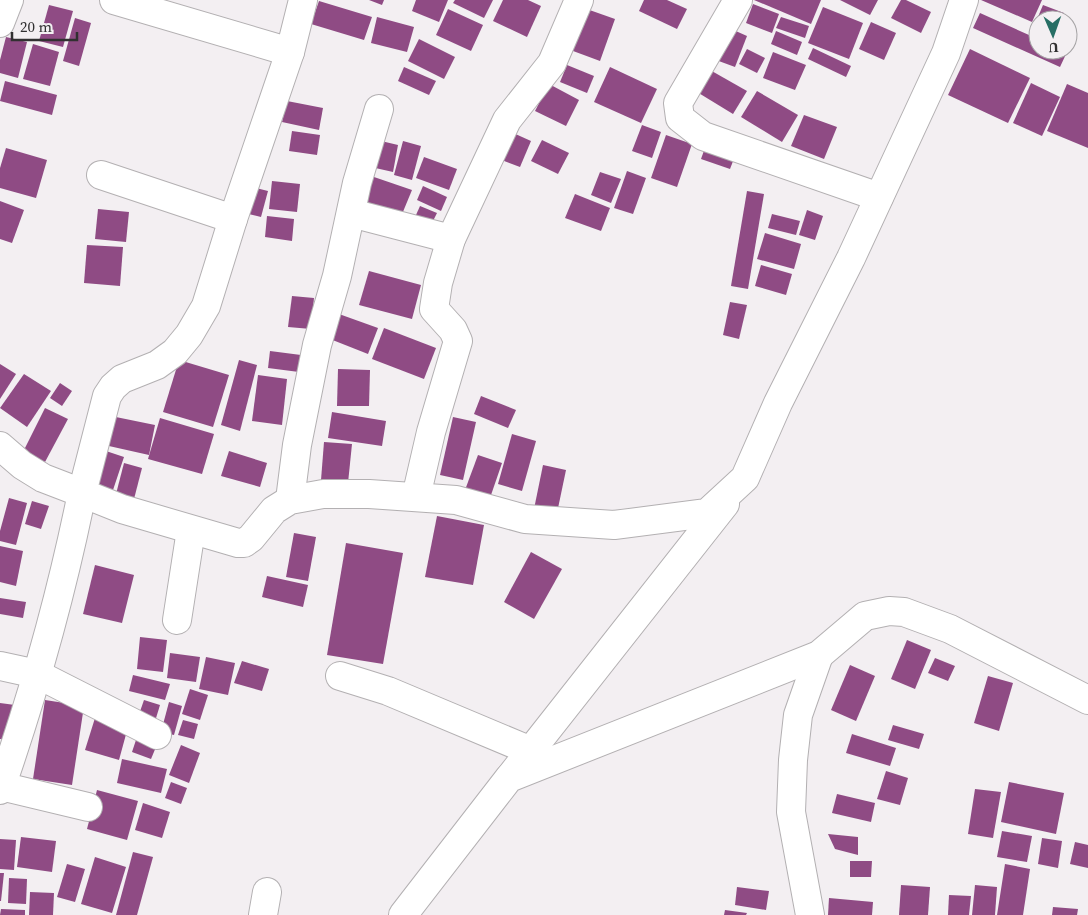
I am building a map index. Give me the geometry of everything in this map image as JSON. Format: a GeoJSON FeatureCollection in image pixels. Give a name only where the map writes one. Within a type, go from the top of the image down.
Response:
{"type":"FeatureCollection","features":[{"type":"Feature","properties":{"kind":"street"},"geometry":{"type":"LineString","coordinates":[[0,23],[9,0]]}},
{"type":"Feature","properties":{"kind":"street"},"geometry":{"type":"LineString","coordinates":[[114,0],[290,52]]}},
{"type":"Feature","properties":{"kind":"street"},"geometry":{"type":"LineString","coordinates":[[88,807],[1,788],[36,674],[74,532],[107,396],[122,379],[157,365],[175,352],[189,335],[206,306],[233,219],[290,52],[303,0]]}},
{"type":"Feature","properties":{"kind":"street"},"geometry":{"type":"LineString","coordinates":[[416,497],[431,432],[458,341],[453,330],[434,309],[438,282],[451,239],[507,120],[552,63],[579,0]]}},
{"type":"Feature","properties":{"kind":"street"},"geometry":{"type":"LineString","coordinates":[[738,0],[678,102],[680,118],[703,136],[879,197]]}},
{"type":"Feature","properties":{"kind":"street"},"geometry":{"type":"LineString","coordinates":[[403,915],[745,478],[778,403],[851,258],[946,53],[964,0]]}},
{"type":"Feature","properties":{"kind":"street"},"geometry":{"type":"LineString","coordinates":[[290,500],[297,445],[317,345],[337,276],[357,183],[379,109]]}},
{"type":"Feature","properties":{"kind":"street"},"geometry":{"type":"LineString","coordinates":[[101,175],[233,219]]}},
{"type":"Feature","properties":{"kind":"street"},"geometry":{"type":"LineString","coordinates":[[351,213],[451,239]]}},
{"type":"Feature","properties":{"kind":"street"},"geometry":{"type":"LineString","coordinates":[[0,446],[22,465],[43,478],[122,509],[227,541],[244,543],[251,538],[274,510],[290,500],[323,494],[369,494],[456,500],[524,519],[614,525],[707,513],[745,478]]}},
{"type":"Feature","properties":{"kind":"street"},"geometry":{"type":"LineString","coordinates":[[177,620],[191,530]]}},
{"type":"Feature","properties":{"kind":"street"},"geometry":{"type":"LineString","coordinates":[[509,778],[819,655],[865,616],[889,611],[904,612],[950,629],[1088,700]]}},
{"type":"Feature","properties":{"kind":"street"},"geometry":{"type":"LineString","coordinates":[[810,915],[791,812],[792,768],[798,715],[819,655]]}},
{"type":"Feature","properties":{"kind":"street"},"geometry":{"type":"LineString","coordinates":[[0,666],[36,674],[157,735]]}},
{"type":"Feature","properties":{"kind":"street"},"geometry":{"type":"LineString","coordinates":[[340,676],[388,691],[531,751]]}},
{"type":"Feature","properties":{"kind":"building"},"geometry":{"type":"Polygon","coordinates":[[[369,0],[384,0],[382,5],[369,0]]]}},
{"type":"Feature","properties":{"kind":"building"},"geometry":{"type":"Polygon","coordinates":[[[416,0],[448,0],[439,22],[412,11],[416,0]]]}},
{"type":"Feature","properties":{"kind":"building"},"geometry":{"type":"Polygon","coordinates":[[[455,0],[493,0],[484,18],[453,3],[455,0]]]}},
{"type":"Feature","properties":{"kind":"building"},"geometry":{"type":"Polygon","coordinates":[[[503,0],[528,0],[541,6],[527,37],[493,21],[503,0]]]}},
{"type":"Feature","properties":{"kind":"building"},"geometry":{"type":"Polygon","coordinates":[[[644,0],[667,0],[687,9],[677,29],[639,11],[644,0]]]}},
{"type":"Feature","properties":{"kind":"building"},"geometry":{"type":"Polygon","coordinates":[[[754,0],[821,0],[811,24],[754,0]]]}},
{"type":"Feature","properties":{"kind":"building"},"geometry":{"type":"Polygon","coordinates":[[[840,0],[878,0],[870,15],[840,0]]]}},
{"type":"Feature","properties":{"kind":"building"},"geometry":{"type":"Polygon","coordinates":[[[901,0],[906,0],[931,12],[921,33],[891,18],[901,0]]]}},
{"type":"Feature","properties":{"kind":"building"},"geometry":{"type":"Polygon","coordinates":[[[981,0],[1042,0],[1037,10],[1028,10],[1028,20],[981,0]]]}},
{"type":"Feature","properties":{"kind":"building"},"geometry":{"type":"Polygon","coordinates":[[[319,1],[372,17],[364,40],[311,24],[319,1]]]}},
{"type":"Feature","properties":{"kind":"building"},"geometry":{"type":"Polygon","coordinates":[[[753,4],[779,14],[772,33],[746,23],[753,4]]]}},
{"type":"Feature","properties":{"kind":"building"},"geometry":{"type":"Polygon","coordinates":[[[49,5],[73,11],[63,47],[39,41],[49,5]]]}},
{"type":"Feature","properties":{"kind":"building"},"geometry":{"type":"Polygon","coordinates":[[[1043,5],[1056,10],[1041,10],[1043,5]]]}},
{"type":"Feature","properties":{"kind":"building"},"geometry":{"type":"Polygon","coordinates":[[[581,7],[615,19],[600,61],[565,48],[581,7]]]}},
{"type":"Feature","properties":{"kind":"building"},"geometry":{"type":"Polygon","coordinates":[[[823,7],[863,23],[849,59],[808,43],[823,7]]]}},
{"type":"Feature","properties":{"kind":"building"},"geometry":{"type":"Polygon","coordinates":[[[448,9],[483,25],[471,51],[436,35],[448,9]]]}},
{"type":"Feature","properties":{"kind":"building"},"geometry":{"type":"Polygon","coordinates":[[[980,13],[1028,35],[1028,53],[973,28],[980,13]]]}},
{"type":"Feature","properties":{"kind":"building"},"geometry":{"type":"Polygon","coordinates":[[[377,17],[414,27],[407,52],[371,43],[377,17]]]}},
{"type":"Feature","properties":{"kind":"building"},"geometry":{"type":"Polygon","coordinates":[[[781,17],[809,26],[805,38],[776,28],[781,17]]]}},
{"type":"Feature","properties":{"kind":"building"},"geometry":{"type":"Polygon","coordinates":[[[75,18],[91,23],[79,66],[63,61],[75,18]]]}},
{"type":"Feature","properties":{"kind":"building"},"geometry":{"type":"Polygon","coordinates":[[[871,22],[896,33],[884,60],[859,49],[871,22]]]}},
{"type":"Feature","properties":{"kind":"building"},"geometry":{"type":"Polygon","coordinates":[[[729,28],[747,36],[735,67],[716,60],[729,28]]]}},
{"type":"Feature","properties":{"kind":"building"},"geometry":{"type":"Polygon","coordinates":[[[776,31],[802,42],[797,55],[771,44],[776,31]]]}},
{"type":"Feature","properties":{"kind":"building"},"geometry":{"type":"Polygon","coordinates":[[[6,37],[27,42],[18,78],[0,73],[0,60],[6,37]]]}},
{"type":"Feature","properties":{"kind":"building"},"geometry":{"type":"Polygon","coordinates":[[[419,39],[455,57],[444,79],[408,61],[419,39]]]}},
{"type":"Feature","properties":{"kind":"building"},"geometry":{"type":"Polygon","coordinates":[[[33,44],[59,52],[50,86],[23,79],[33,44]]]}},
{"type":"Feature","properties":{"kind":"building"},"geometry":{"type":"Polygon","coordinates":[[[813,48],[851,66],[846,77],[808,59],[813,48]]]}},
{"type":"Feature","properties":{"kind":"building"},"geometry":{"type":"Polygon","coordinates":[[[747,49],[765,58],[757,73],[739,64],[747,49]]]}},
{"type":"Feature","properties":{"kind":"building"},"geometry":{"type":"Polygon","coordinates":[[[970,49],[1030,78],[1008,123],[948,95],[970,49]]]}},
{"type":"Feature","properties":{"kind":"building"},"geometry":{"type":"Polygon","coordinates":[[[773,52],[806,65],[795,90],[763,78],[773,52]]]}},
{"type":"Feature","properties":{"kind":"building"},"geometry":{"type":"Polygon","coordinates":[[[1044,60],[1063,60],[1060,67],[1044,60]]]}},
{"type":"Feature","properties":{"kind":"building"},"geometry":{"type":"Polygon","coordinates":[[[567,65],[594,76],[587,93],[560,82],[567,65]]]}},
{"type":"Feature","properties":{"kind":"building"},"geometry":{"type":"Polygon","coordinates":[[[404,67],[436,81],[429,95],[398,81],[404,67]]]}},
{"type":"Feature","properties":{"kind":"building"},"geometry":{"type":"Polygon","coordinates":[[[610,67],[657,89],[641,123],[594,102],[610,67]]]}},
{"type":"Feature","properties":{"kind":"building"},"geometry":{"type":"Polygon","coordinates":[[[710,70],[747,91],[733,114],[697,92],[710,70]]]}},
{"type":"Feature","properties":{"kind":"building"},"geometry":{"type":"Polygon","coordinates":[[[5,81],[57,95],[52,115],[0,101],[5,81]]]}},
{"type":"Feature","properties":{"kind":"building"},"geometry":{"type":"Polygon","coordinates":[[[1031,83],[1060,97],[1042,136],[1013,123],[1031,83]]]}},
{"type":"Feature","properties":{"kind":"building"},"geometry":{"type":"Polygon","coordinates":[[[549,84],[579,100],[566,126],[535,111],[549,84]]]}},
{"type":"Feature","properties":{"kind":"building"},"geometry":{"type":"Polygon","coordinates":[[[1067,84],[1088,93],[1088,148],[1047,131],[1067,84]]]}},
{"type":"Feature","properties":{"kind":"building"},"geometry":{"type":"Polygon","coordinates":[[[757,91],[798,115],[782,142],[741,117],[757,91]]]}},
{"type":"Feature","properties":{"kind":"building"},"geometry":{"type":"Polygon","coordinates":[[[287,101],[323,108],[319,130],[282,122],[287,101]]]}},
{"type":"Feature","properties":{"kind":"building"},"geometry":{"type":"Polygon","coordinates":[[[804,115],[837,127],[824,159],[791,146],[804,115]]]}},
{"type":"Feature","properties":{"kind":"building"},"geometry":{"type":"Polygon","coordinates":[[[642,125],[661,132],[652,158],[632,151],[642,125]]]}},
{"type":"Feature","properties":{"kind":"building"},"geometry":{"type":"Polygon","coordinates":[[[292,131],[320,135],[317,155],[289,151],[292,131]]]}},
{"type":"Feature","properties":{"kind":"building"},"geometry":{"type":"Polygon","coordinates":[[[511,132],[531,141],[520,167],[499,159],[511,132]]]}},
{"type":"Feature","properties":{"kind":"building"},"geometry":{"type":"Polygon","coordinates":[[[666,135],[692,144],[677,187],[651,178],[666,135]]]}},
{"type":"Feature","properties":{"kind":"building"},"geometry":{"type":"Polygon","coordinates":[[[377,140],[398,145],[393,172],[371,167],[377,140]]]}},
{"type":"Feature","properties":{"kind":"building"},"geometry":{"type":"Polygon","coordinates":[[[542,140],[569,153],[558,174],[531,161],[542,140]]]}},
{"type":"Feature","properties":{"kind":"building"},"geometry":{"type":"Polygon","coordinates":[[[403,141],[421,146],[412,180],[394,175],[403,141]]]}},
{"type":"Feature","properties":{"kind":"building"},"geometry":{"type":"Polygon","coordinates":[[[706,145],[735,156],[730,169],[701,159],[706,145]]]}},
{"type":"Feature","properties":{"kind":"building"},"geometry":{"type":"Polygon","coordinates":[[[6,148],[47,160],[36,198],[0,188],[0,168],[6,148]]]}},
{"type":"Feature","properties":{"kind":"building"},"geometry":{"type":"Polygon","coordinates":[[[424,157],[457,169],[449,190],[416,178],[424,157]]]}},
{"type":"Feature","properties":{"kind":"building"},"geometry":{"type":"Polygon","coordinates":[[[627,171],[646,178],[633,214],[614,208],[627,171]]]}},
{"type":"Feature","properties":{"kind":"building"},"geometry":{"type":"Polygon","coordinates":[[[600,172],[621,179],[611,203],[591,195],[600,172]]]}},
{"type":"Feature","properties":{"kind":"building"},"geometry":{"type":"Polygon","coordinates":[[[374,177],[412,190],[400,219],[363,206],[374,177]]]}},
{"type":"Feature","properties":{"kind":"building"},"geometry":{"type":"Polygon","coordinates":[[[272,181],[300,184],[297,212],[269,209],[272,181]]]}},
{"type":"Feature","properties":{"kind":"building"},"geometry":{"type":"Polygon","coordinates":[[[248,186],[268,191],[261,217],[240,212],[248,186]]]}},
{"type":"Feature","properties":{"kind":"building"},"geometry":{"type":"Polygon","coordinates":[[[423,186],[447,197],[441,211],[417,200],[423,186]]]}},
{"type":"Feature","properties":{"kind":"building"},"geometry":{"type":"Polygon","coordinates":[[[747,191],[764,194],[748,289],[731,286],[747,191]]]}},
{"type":"Feature","properties":{"kind":"building"},"geometry":{"type":"Polygon","coordinates":[[[575,194],[610,208],[601,231],[565,218],[575,194]]]}},
{"type":"Feature","properties":{"kind":"building"},"geometry":{"type":"Polygon","coordinates":[[[0,201],[24,210],[12,243],[0,239],[0,201]]]}},
{"type":"Feature","properties":{"kind":"building"},"geometry":{"type":"Polygon","coordinates":[[[420,206],[437,213],[428,231],[412,224],[420,206]]]}},
{"type":"Feature","properties":{"kind":"building"},"geometry":{"type":"Polygon","coordinates":[[[98,209],[129,212],[126,242],[95,239],[98,209]]]}},
{"type":"Feature","properties":{"kind":"building"},"geometry":{"type":"Polygon","coordinates":[[[807,210],[823,216],[815,240],[799,235],[807,210]]]}},
{"type":"Feature","properties":{"kind":"building"},"geometry":{"type":"Polygon","coordinates":[[[772,214],[800,221],[796,235],[768,228],[772,214]]]}},
{"type":"Feature","properties":{"kind":"building"},"geometry":{"type":"Polygon","coordinates":[[[267,216],[294,219],[292,241],[265,237],[267,216]]]}},
{"type":"Feature","properties":{"kind":"building"},"geometry":{"type":"Polygon","coordinates":[[[765,233],[801,244],[794,269],[757,259],[765,233]]]}},
{"type":"Feature","properties":{"kind":"building"},"geometry":{"type":"Polygon","coordinates":[[[87,245],[123,247],[120,286],[84,283],[87,245]]]}},
{"type":"Feature","properties":{"kind":"building"},"geometry":{"type":"Polygon","coordinates":[[[761,265],[792,274],[786,295],[755,286],[761,265]]]}},
{"type":"Feature","properties":{"kind":"building"},"geometry":{"type":"Polygon","coordinates":[[[369,271],[421,285],[412,319],[359,305],[369,271]]]}},
{"type":"Feature","properties":{"kind":"building"},"geometry":{"type":"Polygon","coordinates":[[[292,296],[314,298],[311,329],[288,327],[292,296]]]}},
{"type":"Feature","properties":{"kind":"building"},"geometry":{"type":"Polygon","coordinates":[[[730,302],[747,305],[739,339],[723,335],[730,302]]]}},
{"type":"Feature","properties":{"kind":"building"},"geometry":{"type":"Polygon","coordinates":[[[339,314],[378,328],[368,354],[330,339],[339,314]]]}},
{"type":"Feature","properties":{"kind":"building"},"geometry":{"type":"Polygon","coordinates":[[[384,328],[436,348],[424,379],[372,359],[384,328]]]}},
{"type":"Feature","properties":{"kind":"building"},"geometry":{"type":"Polygon","coordinates":[[[270,351],[301,355],[299,372],[268,368],[270,351]]]}},
{"type":"Feature","properties":{"kind":"building"},"geometry":{"type":"Polygon","coordinates":[[[179,360],[229,375],[213,427],[163,412],[179,360]]]}},
{"type":"Feature","properties":{"kind":"building"},"geometry":{"type":"Polygon","coordinates":[[[239,360],[257,365],[240,431],[221,425],[239,360]]]}},
{"type":"Feature","properties":{"kind":"building"},"geometry":{"type":"Polygon","coordinates":[[[0,364],[16,374],[0,399],[0,364]]]}},
{"type":"Feature","properties":{"kind":"building"},"geometry":{"type":"Polygon","coordinates":[[[338,369],[370,370],[369,406],[337,406],[338,369]]]}},
{"type":"Feature","properties":{"kind":"building"},"geometry":{"type":"Polygon","coordinates":[[[24,374],[51,391],[27,427],[0,408],[24,374]]]}},
{"type":"Feature","properties":{"kind":"building"},"geometry":{"type":"Polygon","coordinates":[[[258,375],[287,379],[282,425],[252,421],[258,375]]]}},
{"type":"Feature","properties":{"kind":"building"},"geometry":{"type":"Polygon","coordinates":[[[60,383],[72,391],[62,406],[50,398],[60,383]]]}},
{"type":"Feature","properties":{"kind":"building"},"geometry":{"type":"Polygon","coordinates":[[[481,396],[516,410],[508,428],[474,414],[481,396]]]}},
{"type":"Feature","properties":{"kind":"building"},"geometry":{"type":"Polygon","coordinates":[[[45,408],[68,419],[45,462],[23,452],[45,408]]]}},
{"type":"Feature","properties":{"kind":"building"},"geometry":{"type":"Polygon","coordinates":[[[332,412],[386,421],[382,446],[328,438],[332,412]]]}},
{"type":"Feature","properties":{"kind":"building"},"geometry":{"type":"Polygon","coordinates":[[[106,415],[155,425],[149,455],[100,444],[106,415]]]}},
{"type":"Feature","properties":{"kind":"building"},"geometry":{"type":"Polygon","coordinates":[[[453,417],[476,422],[463,480],[440,475],[453,417]]]}},
{"type":"Feature","properties":{"kind":"building"},"geometry":{"type":"Polygon","coordinates":[[[160,418],[214,434],[202,474],[148,459],[160,418]]]}},
{"type":"Feature","properties":{"kind":"building"},"geometry":{"type":"Polygon","coordinates":[[[512,434],[536,441],[522,491],[498,484],[512,434]]]}},
{"type":"Feature","properties":{"kind":"building"},"geometry":{"type":"Polygon","coordinates":[[[324,442],[352,444],[348,483],[321,480],[324,442]]]}},
{"type":"Feature","properties":{"kind":"building"},"geometry":{"type":"Polygon","coordinates":[[[97,448],[124,457],[112,493],[85,484],[97,448]]]}},
{"type":"Feature","properties":{"kind":"building"},"geometry":{"type":"Polygon","coordinates":[[[229,451],[267,463],[260,487],[221,476],[229,451]]]}},
{"type":"Feature","properties":{"kind":"building"},"geometry":{"type":"Polygon","coordinates":[[[478,455],[502,463],[490,498],[465,490],[478,455]]]}},
{"type":"Feature","properties":{"kind":"building"},"geometry":{"type":"Polygon","coordinates":[[[124,463],[142,468],[134,499],[116,494],[124,463]]]}},
{"type":"Feature","properties":{"kind":"building"},"geometry":{"type":"Polygon","coordinates":[[[543,465],[566,470],[557,513],[534,509],[543,465]]]}},
{"type":"Feature","properties":{"kind":"building"},"geometry":{"type":"Polygon","coordinates":[[[9,498],[27,503],[16,545],[0,541],[0,531],[9,498]]]}},
{"type":"Feature","properties":{"kind":"building"},"geometry":{"type":"Polygon","coordinates":[[[32,501],[49,506],[41,529],[25,524],[32,501]]]}},
{"type":"Feature","properties":{"kind":"building"},"geometry":{"type":"Polygon","coordinates":[[[437,516],[484,525],[473,585],[425,577],[437,516]]]}},
{"type":"Feature","properties":{"kind":"building"},"geometry":{"type":"Polygon","coordinates":[[[294,533],[316,537],[308,581],[286,577],[294,533]]]}},
{"type":"Feature","properties":{"kind":"building"},"geometry":{"type":"Polygon","coordinates":[[[346,543],[403,553],[383,664],[327,655],[346,543]]]}},
{"type":"Feature","properties":{"kind":"building"},"geometry":{"type":"Polygon","coordinates":[[[0,546],[23,551],[16,586],[0,582],[0,546]]]}},
{"type":"Feature","properties":{"kind":"building"},"geometry":{"type":"Polygon","coordinates":[[[531,552],[562,569],[534,619],[504,602],[531,552]]]}},
{"type":"Feature","properties":{"kind":"building"},"geometry":{"type":"Polygon","coordinates":[[[95,565],[134,575],[122,623],[83,614],[95,565]]]}},
{"type":"Feature","properties":{"kind":"building"},"geometry":{"type":"Polygon","coordinates":[[[267,576],[308,585],[303,607],[262,597],[267,576]]]}},
{"type":"Feature","properties":{"kind":"building"},"geometry":{"type":"Polygon","coordinates":[[[0,598],[26,602],[23,618],[0,614],[0,598]]]}},
{"type":"Feature","properties":{"kind":"building"},"geometry":{"type":"Polygon","coordinates":[[[140,637],[167,640],[163,672],[137,669],[140,637]]]}},
{"type":"Feature","properties":{"kind":"building"},"geometry":{"type":"Polygon","coordinates":[[[907,640],[931,650],[915,689],[891,679],[907,640]]]}},
{"type":"Feature","properties":{"kind":"building"},"geometry":{"type":"Polygon","coordinates":[[[170,653],[200,657],[196,682],[167,678],[170,653]]]}},
{"type":"Feature","properties":{"kind":"building"},"geometry":{"type":"Polygon","coordinates":[[[206,657],[235,663],[228,695],[199,689],[206,657]]]}},
{"type":"Feature","properties":{"kind":"building"},"geometry":{"type":"Polygon","coordinates":[[[935,658],[955,666],[948,681],[928,673],[935,658]]]}},
{"type":"Feature","properties":{"kind":"building"},"geometry":{"type":"Polygon","coordinates":[[[242,661],[269,669],[262,691],[234,683],[242,661]]]}},
{"type":"Feature","properties":{"kind":"building"},"geometry":{"type":"Polygon","coordinates":[[[850,665],[875,676],[856,721],[831,710],[850,665]]]}},
{"type":"Feature","properties":{"kind":"building"},"geometry":{"type":"Polygon","coordinates":[[[133,675],[170,684],[165,700],[129,691],[133,675]]]}},
{"type":"Feature","properties":{"kind":"building"},"geometry":{"type":"Polygon","coordinates":[[[988,676],[1013,683],[999,731],[974,723],[988,676]]]}},
{"type":"Feature","properties":{"kind":"building"},"geometry":{"type":"Polygon","coordinates":[[[190,689],[208,695],[200,720],[182,714],[190,689]]]}},
{"type":"Feature","properties":{"kind":"building"},"geometry":{"type":"Polygon","coordinates":[[[45,700],[84,706],[72,785],[33,779],[45,700]]]}},
{"type":"Feature","properties":{"kind":"building"},"geometry":{"type":"Polygon","coordinates":[[[144,700],[160,705],[153,728],[136,723],[144,700]]]}},
{"type":"Feature","properties":{"kind":"building"},"geometry":{"type":"Polygon","coordinates":[[[169,702],[182,706],[174,735],[161,732],[169,702]]]}},
{"type":"Feature","properties":{"kind":"building"},"geometry":{"type":"Polygon","coordinates":[[[0,703],[15,705],[10,740],[0,739],[0,703]]]}},
{"type":"Feature","properties":{"kind":"building"},"geometry":{"type":"Polygon","coordinates":[[[95,718],[128,727],[119,760],[85,750],[95,718]]]}},
{"type":"Feature","properties":{"kind":"building"},"geometry":{"type":"Polygon","coordinates":[[[183,720],[198,724],[194,739],[178,735],[183,720]]]}},
{"type":"Feature","properties":{"kind":"building"},"geometry":{"type":"Polygon","coordinates":[[[893,725],[924,734],[919,749],[888,740],[893,725]]]}},
{"type":"Feature","properties":{"kind":"building"},"geometry":{"type":"Polygon","coordinates":[[[852,734],[896,748],[890,766],[846,753],[852,734]]]}},
{"type":"Feature","properties":{"kind":"building"},"geometry":{"type":"Polygon","coordinates":[[[136,740],[156,747],[151,759],[132,752],[136,740]]]}},
{"type":"Feature","properties":{"kind":"building"},"geometry":{"type":"Polygon","coordinates":[[[181,745],[200,753],[189,783],[169,775],[181,745]]]}},
{"type":"Feature","properties":{"kind":"building"},"geometry":{"type":"Polygon","coordinates":[[[122,759],[167,769],[161,793],[117,783],[122,759]]]}},
{"type":"Feature","properties":{"kind":"building"},"geometry":{"type":"Polygon","coordinates":[[[886,771],[908,778],[900,805],[877,799],[886,771]]]}},
{"type":"Feature","properties":{"kind":"building"},"geometry":{"type":"Polygon","coordinates":[[[171,782],[187,788],[181,804],[165,798],[171,782]]]}},
{"type":"Feature","properties":{"kind":"building"},"geometry":{"type":"Polygon","coordinates":[[[1009,782],[1064,793],[1056,834],[1001,822],[1009,782]]]}},
{"type":"Feature","properties":{"kind":"building"},"geometry":{"type":"Polygon","coordinates":[[[975,789],[1001,792],[993,838],[968,834],[975,789]]]}},
{"type":"Feature","properties":{"kind":"building"},"geometry":{"type":"Polygon","coordinates":[[[97,790],[138,801],[127,840],[87,829],[97,790]]]}},
{"type":"Feature","properties":{"kind":"building"},"geometry":{"type":"Polygon","coordinates":[[[837,794],[875,803],[871,822],[832,813],[837,794]]]}},
{"type":"Feature","properties":{"kind":"building"},"geometry":{"type":"Polygon","coordinates":[[[143,803],[170,812],[162,838],[135,830],[143,803]]]}},
{"type":"Feature","properties":{"kind":"building"},"geometry":{"type":"Polygon","coordinates":[[[1002,831],[1032,836],[1027,862],[997,857],[1002,831]]]}},
{"type":"Feature","properties":{"kind":"building"},"geometry":{"type":"Polygon","coordinates":[[[828,834],[858,837],[858,855],[835,849],[828,834]]]}},
{"type":"Feature","properties":{"kind":"building"},"geometry":{"type":"Polygon","coordinates":[[[21,837],[56,841],[52,872],[17,867],[21,837]]]}},
{"type":"Feature","properties":{"kind":"building"},"geometry":{"type":"Polygon","coordinates":[[[1042,838],[1062,841],[1058,868],[1038,864],[1042,838]]]}},
{"type":"Feature","properties":{"kind":"building"},"geometry":{"type":"Polygon","coordinates":[[[0,839],[16,840],[14,870],[0,869],[0,839]]]}},
{"type":"Feature","properties":{"kind":"building"},"geometry":{"type":"Polygon","coordinates":[[[1075,842],[1088,845],[1088,868],[1070,864],[1075,842]]]}},
{"type":"Feature","properties":{"kind":"building"},"geometry":{"type":"Polygon","coordinates":[[[133,852],[153,857],[137,915],[116,915],[133,852]]]}},
{"type":"Feature","properties":{"kind":"building"},"geometry":{"type":"Polygon","coordinates":[[[95,857],[126,867],[112,913],[81,904],[95,857]]]}},
{"type":"Feature","properties":{"kind":"building"},"geometry":{"type":"Polygon","coordinates":[[[850,861],[872,861],[871,877],[850,877],[850,861]]]}},
{"type":"Feature","properties":{"kind":"building"},"geometry":{"type":"Polygon","coordinates":[[[67,864],[85,869],[75,902],[57,897],[67,864]]]}},
{"type":"Feature","properties":{"kind":"building"},"geometry":{"type":"Polygon","coordinates":[[[1005,864],[1030,869],[1023,915],[997,915],[1005,864]]]}},
{"type":"Feature","properties":{"kind":"building"},"geometry":{"type":"Polygon","coordinates":[[[0,873],[4,873],[1,901],[0,901],[0,873]]]}},
{"type":"Feature","properties":{"kind":"building"},"geometry":{"type":"Polygon","coordinates":[[[9,878],[27,879],[26,904],[8,903],[9,878]]]}},
{"type":"Feature","properties":{"kind":"building"},"geometry":{"type":"Polygon","coordinates":[[[901,885],[930,887],[928,915],[899,915],[901,885]]]}},
{"type":"Feature","properties":{"kind":"building"},"geometry":{"type":"Polygon","coordinates":[[[975,885],[997,887],[995,915],[972,915],[975,885]]]}},
{"type":"Feature","properties":{"kind":"building"},"geometry":{"type":"Polygon","coordinates":[[[737,887],[769,891],[766,910],[735,905],[737,887]]]}},
{"type":"Feature","properties":{"kind":"building"},"geometry":{"type":"Polygon","coordinates":[[[30,892],[54,893],[53,915],[29,915],[30,892]]]}},
{"type":"Feature","properties":{"kind":"building"},"geometry":{"type":"Polygon","coordinates":[[[949,895],[971,896],[969,915],[948,915],[949,895]]]}},
{"type":"Feature","properties":{"kind":"building"},"geometry":{"type":"Polygon","coordinates":[[[829,898],[873,902],[872,915],[828,915],[829,898]]]}},
{"type":"Feature","properties":{"kind":"building"},"geometry":{"type":"Polygon","coordinates":[[[1053,907],[1078,909],[1077,915],[1052,915],[1053,907]]]}},
{"type":"Feature","properties":{"kind":"building"},"geometry":{"type":"Polygon","coordinates":[[[1,909],[25,910],[25,915],[0,915],[1,909]]]}},
{"type":"Feature","properties":{"kind":"building"},"geometry":{"type":"Polygon","coordinates":[[[725,910],[747,913],[746,915],[724,915],[725,910]]]}}]}
